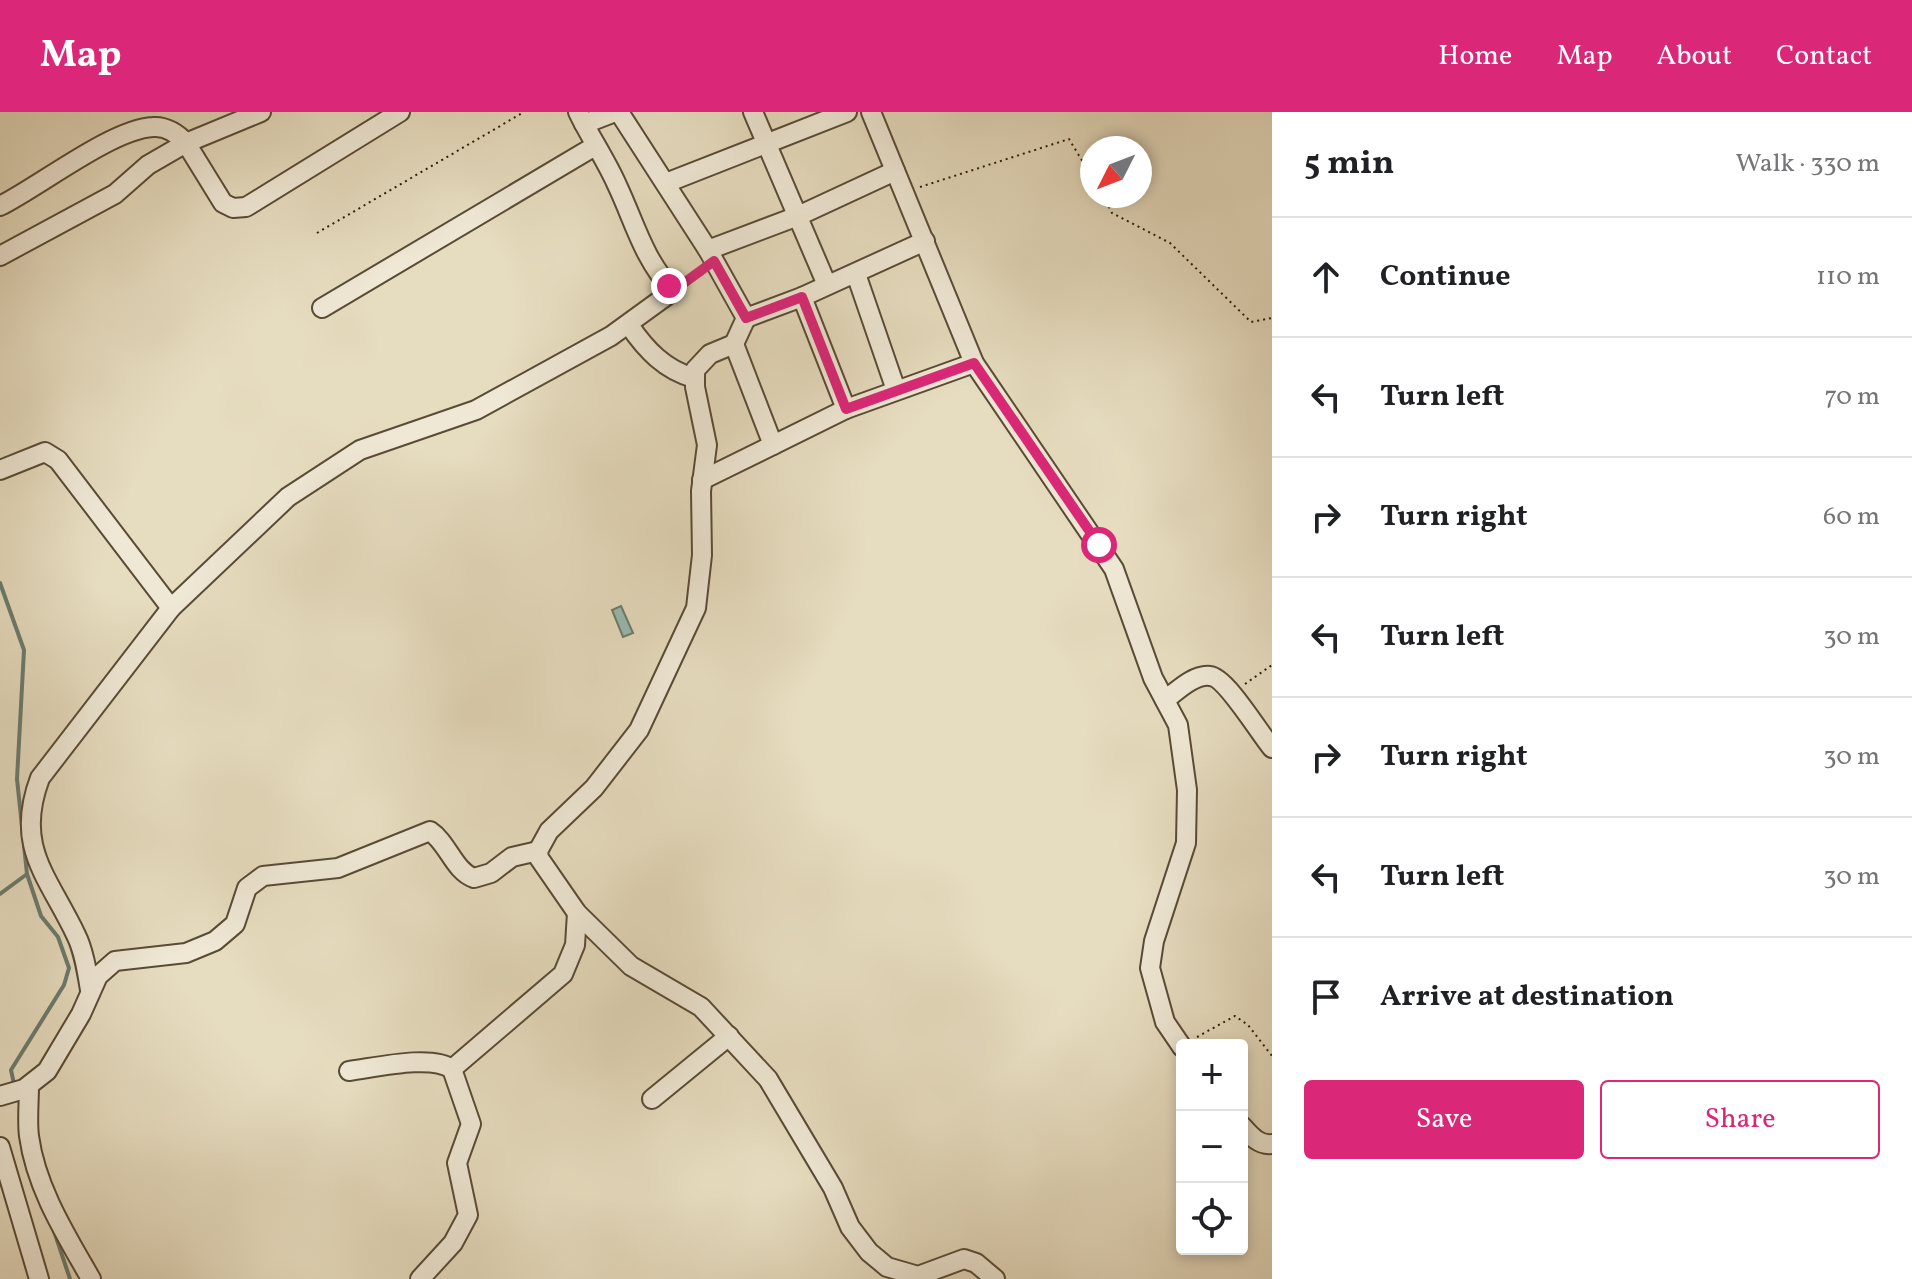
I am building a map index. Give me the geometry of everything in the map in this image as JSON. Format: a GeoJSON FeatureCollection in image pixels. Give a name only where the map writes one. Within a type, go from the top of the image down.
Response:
{"type":"FeatureCollection","features":[{"type":"Feature","properties":{"kind":"street"},"geometry":{"type":"LineString","coordinates":[[154,112],[164,129]]}},
{"type":"Feature","properties":{"kind":"street"},"geometry":{"type":"LineString","coordinates":[[0,256],[115,194],[136,179],[148,165],[186,143],[261,112]]}},
{"type":"Feature","properties":{"kind":"street"},"geometry":{"type":"LineString","coordinates":[[0,206],[126,134],[155,127],[186,143],[223,203],[233,208],[246,207],[400,112]]}},
{"type":"Feature","properties":{"kind":"street"},"geometry":{"type":"LineString","coordinates":[[90,990],[78,937],[33,852],[30,805],[40,778],[171,608],[288,497],[333,465],[386,440],[476,410],[629,325],[673,291],[632,227],[617,185],[581,118],[617,112],[666,183],[746,318]]}},
{"type":"Feature","properties":{"kind":"street"},"geometry":{"type":"LineString","coordinates":[[753,112],[764,144],[827,285]]}},
{"type":"Feature","properties":{"kind":"street"},"geometry":{"type":"LineString","coordinates":[[666,183],[847,112]]}},
{"type":"Feature","properties":{"kind":"street"},"geometry":{"type":"LineString","coordinates":[[871,112],[974,363],[1114,569],[1146,659],[1178,725],[1187,790],[1186,843],[1154,941],[1150,968],[1165,1022],[1184,1039]]}},
{"type":"Feature","properties":{"kind":"street"},"geometry":{"type":"LineString","coordinates":[[322,308],[595,146]]}},
{"type":"Feature","properties":{"kind":"street"},"geometry":{"type":"LineString","coordinates":[[711,256],[895,171]]}},
{"type":"Feature","properties":{"kind":"street"},"geometry":{"type":"LineString","coordinates":[[0,1096],[27,1088],[47,1071],[59,1054],[90,990],[115,961],[186,953],[215,941],[235,924],[247,888],[263,876],[338,868],[430,831],[445,843],[468,876],[474,878],[491,873],[512,857],[538,851],[552,826],[594,788],[639,730],[664,671],[690,625],[700,594],[702,480],[707,445],[695,370],[704,360],[734,344],[746,318],[856,274],[925,241]]}},
{"type":"Feature","properties":{"kind":"street"},"geometry":{"type":"LineString","coordinates":[[856,274],[896,390]]}},
{"type":"Feature","properties":{"kind":"street"},"geometry":{"type":"LineString","coordinates":[[802,297],[846,409]]}},
{"type":"Feature","properties":{"kind":"street"},"geometry":{"type":"LineString","coordinates":[[629,325],[660,361],[677,373],[694,378]]}},
{"type":"Feature","properties":{"kind":"street"},"geometry":{"type":"LineString","coordinates":[[734,344],[773,445]]}},
{"type":"Feature","properties":{"kind":"street"},"geometry":{"type":"LineString","coordinates":[[702,480],[846,409],[974,363]]}},
{"type":"Feature","properties":{"kind":"street"},"geometry":{"type":"LineString","coordinates":[[0,470],[45,452],[58,460],[171,608]]}},
{"type":"Feature","properties":{"kind":"street"},"geometry":{"type":"LineString","coordinates":[[1165,700],[1182,686],[1210,676],[1226,686],[1272,748]]}},
{"type":"Feature","properties":{"kind":"street"},"geometry":{"type":"LineString","coordinates":[[538,851],[544,867],[577,913],[631,966],[701,1007],[768,1079],[793,1115],[850,1227],[869,1252],[887,1267],[911,1275],[926,1275],[964,1259],[976,1263],[995,1279]]}},
{"type":"Feature","properties":{"kind":"street"},"geometry":{"type":"LineString","coordinates":[[452,1069],[563,974],[575,945],[577,913]]}},
{"type":"Feature","properties":{"kind":"street"},"geometry":{"type":"LineString","coordinates":[[652,1099],[729,1036]]}},
{"type":"Feature","properties":{"kind":"street"},"geometry":{"type":"LineString","coordinates":[[349,1071],[440,1063],[452,1069],[471,1124],[457,1163],[468,1215],[453,1243],[420,1279]]}},
{"type":"Feature","properties":{"kind":"street"},"geometry":{"type":"LineString","coordinates":[[27,1088],[29,1134],[36,1168],[60,1225],[91,1279]]}},
{"type":"Feature","properties":{"kind":"street"},"geometry":{"type":"LineString","coordinates":[[1248,1132],[1264,1145],[1272,1144]]}},
{"type":"Feature","properties":{"kind":"street"},"geometry":{"type":"LineString","coordinates":[[0,1147],[39,1279]]}},
{"type":"Feature","properties":{"kind":"path"},"geometry":{"type":"LineString","coordinates":[[317,233],[524,112]]}},
{"type":"Feature","properties":{"kind":"path"},"geometry":{"type":"LineString","coordinates":[[921,187],[1069,139],[1080,157]]}},
{"type":"Feature","properties":{"kind":"path"},"geometry":{"type":"LineString","coordinates":[[1109,208],[1112,213],[1170,243],[1251,322],[1272,318]]}},
{"type":"Feature","properties":{"kind":"path"},"geometry":{"type":"LineString","coordinates":[[673,291],[711,256]]}},
{"type":"Feature","properties":{"kind":"path"},"geometry":{"type":"LineString","coordinates":[[1231,694],[1272,665]]}},
{"type":"Feature","properties":{"kind":"path"},"geometry":{"type":"LineString","coordinates":[[1195,1039],[1235,1016],[1248,1025],[1272,1056]]}},
{"type":"Feature","properties":{"kind":"water"},"geometry":{"type":"Polygon","coordinates":[[[621,606],[633,633],[623,637],[612,610],[621,606]]]}},
{"type":"Feature","properties":{"kind":"waterway"},"geometry":{"type":"LineString","coordinates":[[0,583],[24,650],[17,779],[27,874],[41,916],[58,937],[69,968],[64,985],[11,1070],[14,1084]]}},
{"type":"Feature","properties":{"kind":"waterway"},"geometry":{"type":"LineString","coordinates":[[0,894],[27,874]]}},
{"type":"Feature","properties":{"kind":"waterway"},"geometry":{"type":"LineString","coordinates":[[53,1228],[70,1279]]}},
{"type":"Feature","properties":{"kind":"route"},"geometry":{"type":"LineString","coordinates":[[669,286],[673,291],[714,261],[746,318],[802,297],[846,409],[974,363],[1099,545]]}}]}
